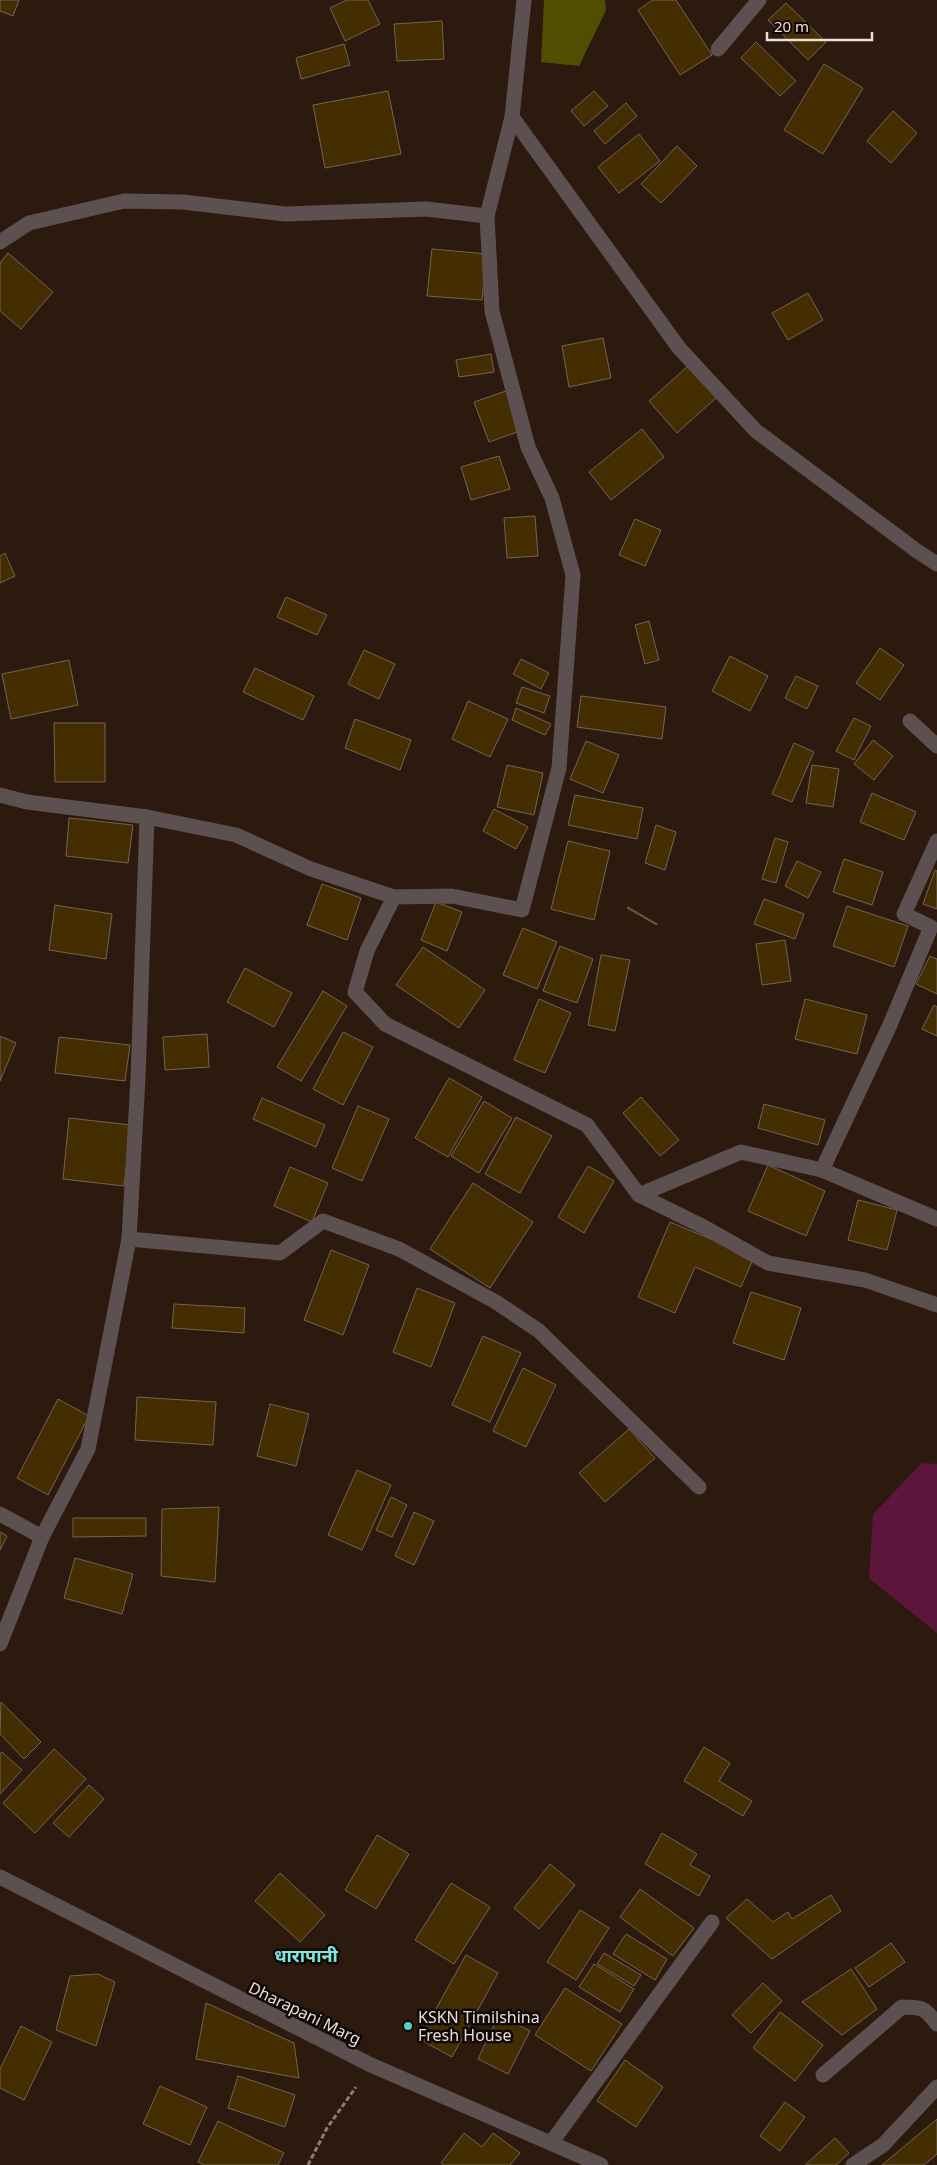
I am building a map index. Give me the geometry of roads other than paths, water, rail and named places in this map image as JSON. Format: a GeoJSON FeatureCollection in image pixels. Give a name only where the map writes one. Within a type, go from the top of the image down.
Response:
{"type":"FeatureCollection","features":[{"type":"Feature","properties":{"kind":"street"},"geometry":{"type":"LineString","coordinates":[[0,795],[27,802],[147,817],[236,835],[311,869],[394,897],[452,896],[522,910],[559,768],[574,576],[552,498],[528,447],[492,311],[487,216],[512,117],[524,0]]}},
{"type":"Feature","properties":{"kind":"street"},"geometry":{"type":"LineString","coordinates":[[718,49],[759,0]]}},
{"type":"Feature","properties":{"kind":"street"},"geometry":{"type":"LineString","coordinates":[[512,117],[678,348],[756,431],[937,564]]}},
{"type":"Feature","properties":{"kind":"street"},"geometry":{"type":"LineString","coordinates":[[0,242],[29,224],[124,201],[183,202],[285,214],[426,209],[487,216]]}},
{"type":"Feature","properties":{"kind":"street"},"geometry":{"type":"LineString","coordinates":[[910,721],[937,746]]}},
{"type":"Feature","properties":{"kind":"street"},"geometry":{"type":"LineString","coordinates":[[0,1644],[42,1537],[88,1449],[129,1239],[138,1078],[147,817]]}},
{"type":"Feature","properties":{"kind":"street"},"geometry":{"type":"LineString","coordinates":[[822,1170],[889,1028],[931,927],[904,914],[937,841]]}},
{"type":"Feature","properties":{"kind":"street"},"geometry":{"type":"LineString","coordinates":[[394,897],[367,951],[355,992],[385,1024],[587,1125],[639,1195],[702,1226],[768,1263],[865,1280],[937,1305]]}},
{"type":"Feature","properties":{"kind":"street"},"geometry":{"type":"LineString","coordinates":[[639,1195],[741,1152],[822,1170],[937,1219]]}},
{"type":"Feature","properties":{"kind":"street"},"geometry":{"type":"LineString","coordinates":[[129,1239],[280,1253],[324,1221],[399,1249],[496,1302],[539,1331],[699,1486]]}},
{"type":"Feature","properties":{"kind":"street"},"geometry":{"type":"LineString","coordinates":[[0,1514],[42,1537]]}},
{"type":"Feature","properties":{"kind":"street","name":"Dharapani Marg"},"geometry":{"type":"LineString","coordinates":[[0,1877],[371,2065],[601,2165]]}},
{"type":"Feature","properties":{"kind":"street"},"geometry":{"type":"LineString","coordinates":[[551,2143],[712,1922]]}},
{"type":"Feature","properties":{"kind":"street"},"geometry":{"type":"LineString","coordinates":[[823,2075],[902,2008],[917,2007],[925,2009],[937,2024]]}},
{"type":"Feature","properties":{"kind":"street"},"geometry":{"type":"LineString","coordinates":[[854,2165],[883,2145],[937,2087]]}},
{"type":"Feature","properties":{"kind":"place","name":"KSKN Timilshina Fresh House"},"geometry":{"type":"Point","coordinates":[408,2026]}},
{"type":"Feature","properties":{"kind":"district","name":"धारापानी"},"geometry":{"type":"Point","coordinates":[306,1955]}}]}
